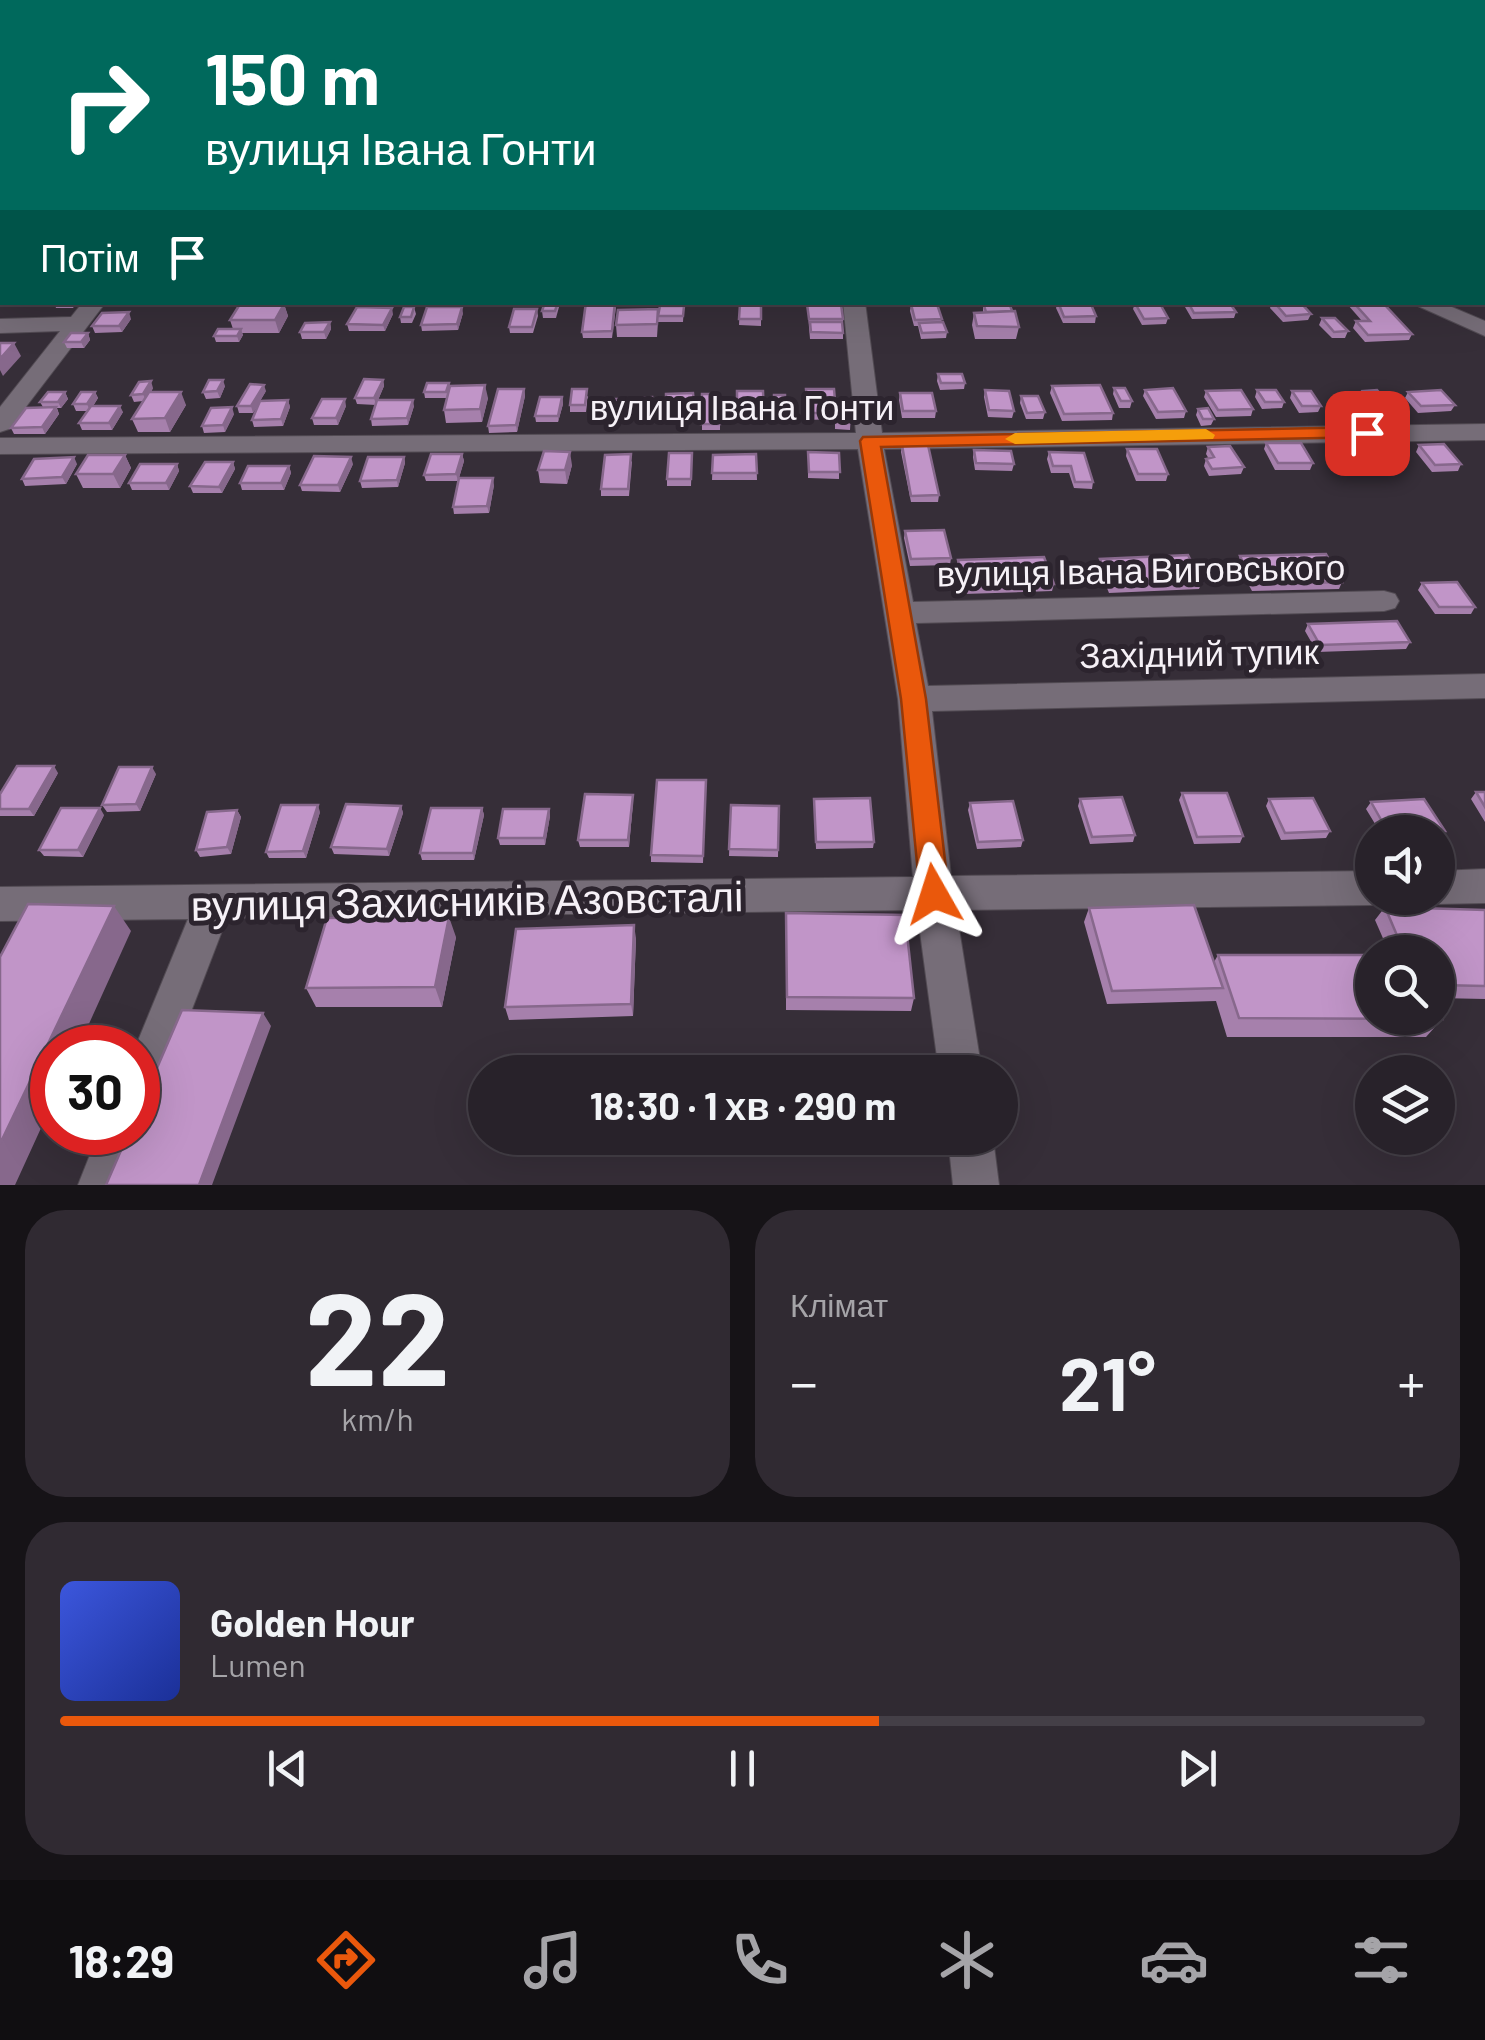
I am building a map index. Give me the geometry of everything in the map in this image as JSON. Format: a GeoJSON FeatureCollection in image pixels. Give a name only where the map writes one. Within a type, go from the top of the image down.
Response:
{"type":"FeatureCollection","features":[{"type":"Feature","properties":{"kind":"street"},"geometry":{"type":"LineString","coordinates":[[0,424],[93,305]]}},
{"type":"Feature","properties":{"kind":"street","name":"вулиця Івана Виговського"},"geometry":{"type":"LineString","coordinates":[[854,305],[870,441],[914,699],[934,894]]}},
{"type":"Feature","properties":{"kind":"street"},"geometry":{"type":"LineString","coordinates":[[1427,305],[1485,329]]}},
{"type":"Feature","properties":{"kind":"street"},"geometry":{"type":"LineString","coordinates":[[0,326],[78,324]]}},
{"type":"Feature","properties":{"kind":"street","name":"вулиця Івана Гонти"},"geometry":{"type":"LineString","coordinates":[[0,446],[870,441],[1485,432]]}},
{"type":"Feature","properties":{"kind":"street","name":"вулиця Івана Виговського"},"geometry":{"type":"LineString","coordinates":[[900,613],[1384,600]]}},
{"type":"Feature","properties":{"kind":"street","name":"Західний тупик"},"geometry":{"type":"LineString","coordinates":[[914,699],[1485,686]]}},
{"type":"Feature","properties":{"kind":"street"},"geometry":{"type":"LineString","coordinates":[[1455,886],[1485,886]]}},
{"type":"Feature","properties":{"kind":"street","name":"вулиця Захисників Азовсталі"},"geometry":{"type":"LineString","coordinates":[[0,904],[1355,888]]}},
{"type":"Feature","properties":{"kind":"street"},"geometry":{"type":"LineString","coordinates":[[934,894],[958,1055]]}},
{"type":"Feature","properties":{"kind":"street"},"geometry":{"type":"LineString","coordinates":[[160,1038],[214,902]]}},
{"type":"Feature","properties":{"kind":"street"},"geometry":{"type":"LineString","coordinates":[[101,1185],[113,1155]]}},
{"type":"Feature","properties":{"kind":"street"},"geometry":{"type":"LineString","coordinates":[[972,1155],[976,1185]]}},
{"type":"Feature","properties":{"kind":"building"},"geometry":{"type":"Polygon","coordinates":[[[239,305],[283,305],[275,320],[230,320],[239,305]]]}},
{"type":"Feature","properties":{"kind":"building"},"geometry":{"type":"Polygon","coordinates":[[[544,305],[557,305],[555,311],[542,311],[544,305]]]}},
{"type":"Feature","properties":{"kind":"building"},"geometry":{"type":"Polygon","coordinates":[[[586,305],[615,305],[612,331],[582,332],[586,305]]]}},
{"type":"Feature","properties":{"kind":"building"},"geometry":{"type":"Polygon","coordinates":[[[740,305],[761,305],[761,319],[739,319],[740,305]]]}},
{"type":"Feature","properties":{"kind":"building"},"geometry":{"type":"Polygon","coordinates":[[[807,305],[841,305],[843,319],[809,319],[807,305]]]}},
{"type":"Feature","properties":{"kind":"building"},"geometry":{"type":"Polygon","coordinates":[[[911,305],[937,305],[942,319],[915,320],[911,305]]]}},
{"type":"Feature","properties":{"kind":"building"},"geometry":{"type":"Polygon","coordinates":[[[984,305],[1010,305],[1012,311],[986,312],[984,305]]]}},
{"type":"Feature","properties":{"kind":"building"},"geometry":{"type":"Polygon","coordinates":[[[1059,305],[1091,305],[1096,316],[1064,317],[1059,305]]]}},
{"type":"Feature","properties":{"kind":"building"},"geometry":{"type":"Polygon","coordinates":[[[1136,305],[1161,305],[1168,318],[1144,319],[1136,305]]]}},
{"type":"Feature","properties":{"kind":"building"},"geometry":{"type":"Polygon","coordinates":[[[1190,305],[1231,305],[1236,312],[1194,313],[1190,305]]]}},
{"type":"Feature","properties":{"kind":"building"},"geometry":{"type":"Polygon","coordinates":[[[1277,305],[1303,305],[1311,314],[1286,316],[1277,305]]]}},
{"type":"Feature","properties":{"kind":"building"},"geometry":{"type":"Polygon","coordinates":[[[1356,305],[1385,305],[1412,334],[1368,335],[1356,321],[1370,321],[1356,305]]]}},
{"type":"Feature","properties":{"kind":"building"},"geometry":{"type":"Polygon","coordinates":[[[660,306],[684,306],[683,316],[658,316],[660,306]]]}},
{"type":"Feature","properties":{"kind":"building"},"geometry":{"type":"Polygon","coordinates":[[[357,307],[392,308],[383,325],[347,324],[357,307]]]}},
{"type":"Feature","properties":{"kind":"building"},"geometry":{"type":"Polygon","coordinates":[[[404,307],[414,307],[411,317],[400,317],[404,307]]]}},
{"type":"Feature","properties":{"kind":"building"},"geometry":{"type":"Polygon","coordinates":[[[427,307],[462,307],[457,324],[421,325],[427,307]]]}},
{"type":"Feature","properties":{"kind":"building"},"geometry":{"type":"Polygon","coordinates":[[[514,309],[537,309],[532,327],[509,327],[514,309]]]}},
{"type":"Feature","properties":{"kind":"building"},"geometry":{"type":"Polygon","coordinates":[[[658,309],[657,324],[616,325],[618,310],[658,309]]]}},
{"type":"Feature","properties":{"kind":"building"},"geometry":{"type":"Polygon","coordinates":[[[1015,311],[1019,327],[977,326],[974,313],[1015,311]]]}},
{"type":"Feature","properties":{"kind":"building"},"geometry":{"type":"Polygon","coordinates":[[[129,312],[119,326],[92,326],[102,313],[129,312]]]}},
{"type":"Feature","properties":{"kind":"building"},"geometry":{"type":"Polygon","coordinates":[[[1322,318],[1335,318],[1348,331],[1334,332],[1322,318]]]}},
{"type":"Feature","properties":{"kind":"building"},"geometry":{"type":"Polygon","coordinates":[[[330,322],[324,332],[300,332],[305,323],[330,322]]]}},
{"type":"Feature","properties":{"kind":"building"},"geometry":{"type":"Polygon","coordinates":[[[810,322],[842,322],[843,333],[811,332],[810,322]]]}},
{"type":"Feature","properties":{"kind":"building"},"geometry":{"type":"Polygon","coordinates":[[[943,322],[947,332],[922,333],[919,323],[943,322]]]}},
{"type":"Feature","properties":{"kind":"building"},"geometry":{"type":"Polygon","coordinates":[[[218,329],[241,329],[237,336],[214,336],[218,329]]]}},
{"type":"Feature","properties":{"kind":"building"},"geometry":{"type":"Polygon","coordinates":[[[71,333],[88,333],[81,342],[64,342],[71,333]]]}},
{"type":"Feature","properties":{"kind":"building"},"geometry":{"type":"Polygon","coordinates":[[[0,343],[14,343],[0,359],[0,343]]]}},
{"type":"Feature","properties":{"kind":"building"},"geometry":{"type":"Polygon","coordinates":[[[938,374],[962,374],[965,383],[941,383],[938,374]]]}},
{"type":"Feature","properties":{"kind":"building"},"geometry":{"type":"Polygon","coordinates":[[[364,379],[383,380],[374,398],[355,398],[364,379]]]}},
{"type":"Feature","properties":{"kind":"building"},"geometry":{"type":"Polygon","coordinates":[[[209,380],[223,380],[217,391],[203,392],[209,380]]]}},
{"type":"Feature","properties":{"kind":"building"},"geometry":{"type":"Polygon","coordinates":[[[151,381],[143,394],[131,395],[139,382],[151,381]]]}},
{"type":"Feature","properties":{"kind":"building"},"geometry":{"type":"Polygon","coordinates":[[[427,383],[449,383],[446,392],[424,392],[427,383]]]}},
{"type":"Feature","properties":{"kind":"building"},"geometry":{"type":"Polygon","coordinates":[[[250,384],[264,385],[251,406],[237,406],[250,384]]]}},
{"type":"Feature","properties":{"kind":"building"},"geometry":{"type":"Polygon","coordinates":[[[485,385],[480,409],[444,410],[450,386],[485,385]]]}},
{"type":"Feature","properties":{"kind":"building"},"geometry":{"type":"Polygon","coordinates":[[[1100,385],[1113,413],[1064,414],[1052,386],[1100,385]]]}},
{"type":"Feature","properties":{"kind":"building"},"geometry":{"type":"Polygon","coordinates":[[[1114,388],[1125,388],[1132,401],[1121,401],[1114,388]]]}},
{"type":"Feature","properties":{"kind":"building"},"geometry":{"type":"Polygon","coordinates":[[[1173,388],[1186,411],[1158,412],[1145,390],[1173,388]]]}},
{"type":"Feature","properties":{"kind":"building"},"geometry":{"type":"Polygon","coordinates":[[[498,389],[524,389],[516,425],[488,426],[498,389]]]}},
{"type":"Feature","properties":{"kind":"building"},"geometry":{"type":"Polygon","coordinates":[[[572,389],[587,389],[585,405],[570,405],[572,389]]]}},
{"type":"Feature","properties":{"kind":"building"},"geometry":{"type":"Polygon","coordinates":[[[806,389],[834,389],[836,413],[808,413],[806,389]]]}},
{"type":"Feature","properties":{"kind":"building"},"geometry":{"type":"Polygon","coordinates":[[[985,390],[1009,391],[1014,411],[989,410],[985,390]]]}},
{"type":"Feature","properties":{"kind":"building"},"geometry":{"type":"Polygon","coordinates":[[[1241,390],[1253,409],[1218,410],[1206,391],[1241,390]]]}},
{"type":"Feature","properties":{"kind":"building"},"geometry":{"type":"Polygon","coordinates":[[[1257,390],[1276,390],[1284,402],[1265,402],[1257,390]]]}},
{"type":"Feature","properties":{"kind":"building"},"geometry":{"type":"Polygon","coordinates":[[[1377,390],[1389,404],[1374,405],[1363,391],[1377,390]]]}},
{"type":"Feature","properties":{"kind":"building"},"geometry":{"type":"Polygon","coordinates":[[[1441,390],[1455,405],[1421,406],[1408,392],[1441,390]]]}},
{"type":"Feature","properties":{"kind":"building"},"geometry":{"type":"Polygon","coordinates":[[[737,391],[763,391],[764,415],[737,415],[737,391]]]}},
{"type":"Feature","properties":{"kind":"building"},"geometry":{"type":"Polygon","coordinates":[[[1292,391],[1311,391],[1321,406],[1302,406],[1292,391]]]}},
{"type":"Feature","properties":{"kind":"building"},"geometry":{"type":"Polygon","coordinates":[[[48,392],[65,392],[58,402],[40,402],[48,392]]]}},
{"type":"Feature","properties":{"kind":"building"},"geometry":{"type":"Polygon","coordinates":[[[81,392],[95,392],[87,404],[73,404],[81,392]]]}},
{"type":"Feature","properties":{"kind":"building"},"geometry":{"type":"Polygon","coordinates":[[[149,392],[181,392],[165,418],[132,419],[149,392]]]}},
{"type":"Feature","properties":{"kind":"building"},"geometry":{"type":"Polygon","coordinates":[[[693,393],[695,414],[666,415],[666,394],[693,393]]]}},
{"type":"Feature","properties":{"kind":"building"},"geometry":{"type":"Polygon","coordinates":[[[900,393],[932,393],[936,411],[903,411],[900,393]]]}},
{"type":"Feature","properties":{"kind":"building"},"geometry":{"type":"Polygon","coordinates":[[[702,394],[714,394],[713,410],[720,411],[720,424],[701,424],[702,394]]]}},
{"type":"Feature","properties":{"kind":"building"},"geometry":{"type":"Polygon","coordinates":[[[774,395],[785,395],[785,406],[774,406],[774,395]]]}},
{"type":"Feature","properties":{"kind":"building"},"geometry":{"type":"Polygon","coordinates":[[[1021,396],[1038,396],[1045,412],[1027,413],[1021,396]]]}},
{"type":"Feature","properties":{"kind":"building"},"geometry":{"type":"Polygon","coordinates":[[[540,397],[562,397],[558,416],[535,416],[540,397]]]}},
{"type":"Feature","properties":{"kind":"building"},"geometry":{"type":"Polygon","coordinates":[[[652,397],[651,411],[638,411],[639,398],[652,397]]]}},
{"type":"Feature","properties":{"kind":"building"},"geometry":{"type":"Polygon","coordinates":[[[322,399],[345,399],[336,418],[312,418],[322,399]]]}},
{"type":"Feature","properties":{"kind":"building"},"geometry":{"type":"Polygon","coordinates":[[[595,399],[625,399],[624,415],[593,416],[595,399]]]}},
{"type":"Feature","properties":{"kind":"building"},"geometry":{"type":"Polygon","coordinates":[[[288,400],[281,419],[252,420],[260,401],[288,400]]]}},
{"type":"Feature","properties":{"kind":"building"},"geometry":{"type":"Polygon","coordinates":[[[377,400],[413,400],[407,418],[371,419],[377,400]]]}},
{"type":"Feature","properties":{"kind":"building"},"geometry":{"type":"Polygon","coordinates":[[[91,406],[120,406],[109,423],[79,423],[91,406]]]}},
{"type":"Feature","properties":{"kind":"building"},"geometry":{"type":"Polygon","coordinates":[[[56,407],[42,427],[11,428],[26,408],[56,407]]]}},
{"type":"Feature","properties":{"kind":"building"},"geometry":{"type":"Polygon","coordinates":[[[232,407],[223,425],[202,426],[211,408],[232,407]]]}},
{"type":"Feature","properties":{"kind":"building"},"geometry":{"type":"Polygon","coordinates":[[[1208,408],[1214,419],[1203,419],[1198,409],[1208,408]]]}},
{"type":"Feature","properties":{"kind":"building"},"geometry":{"type":"Polygon","coordinates":[[[836,413],[851,413],[850,423],[836,422],[836,413]]]}},
{"type":"Feature","properties":{"kind":"building"},"geometry":{"type":"Polygon","coordinates":[[[1344,442],[1372,442],[1391,467],[1362,468],[1344,442]]]}},
{"type":"Feature","properties":{"kind":"building"},"geometry":{"type":"Polygon","coordinates":[[[1266,443],[1301,443],[1313,463],[1278,463],[1266,443]]]}},
{"type":"Feature","properties":{"kind":"building"},"geometry":{"type":"Polygon","coordinates":[[[1444,444],[1461,464],[1435,465],[1419,445],[1444,444]]]}},
{"type":"Feature","properties":{"kind":"building"},"geometry":{"type":"Polygon","coordinates":[[[902,445],[928,445],[939,495],[911,496],[902,445]]]}},
{"type":"Feature","properties":{"kind":"building"},"geometry":{"type":"Polygon","coordinates":[[[1230,446],[1244,467],[1212,469],[1206,459],[1214,457],[1208,447],[1230,446]]]}},
{"type":"Feature","properties":{"kind":"building"},"geometry":{"type":"Polygon","coordinates":[[[1127,449],[1157,449],[1168,474],[1138,474],[1127,449]]]}},
{"type":"Feature","properties":{"kind":"building"},"geometry":{"type":"Polygon","coordinates":[[[974,450],[1011,451],[1014,464],[976,463],[974,450]]]}},
{"type":"Feature","properties":{"kind":"building"},"geometry":{"type":"Polygon","coordinates":[[[544,451],[570,452],[565,470],[538,470],[544,451]]]}},
{"type":"Feature","properties":{"kind":"building"},"geometry":{"type":"Polygon","coordinates":[[[808,452],[839,453],[840,472],[809,472],[808,452]]]}},
{"type":"Feature","properties":{"kind":"building"},"geometry":{"type":"Polygon","coordinates":[[[1049,452],[1084,453],[1093,482],[1075,482],[1071,466],[1053,466],[1049,452]]]}},
{"type":"Feature","properties":{"kind":"building"},"geometry":{"type":"Polygon","coordinates":[[[669,453],[692,453],[691,479],[667,479],[669,453]]]}},
{"type":"Feature","properties":{"kind":"building"},"geometry":{"type":"Polygon","coordinates":[[[431,454],[462,454],[456,474],[424,475],[431,454]]]}},
{"type":"Feature","properties":{"kind":"building"},"geometry":{"type":"Polygon","coordinates":[[[631,454],[628,489],[601,489],[605,455],[631,454]]]}},
{"type":"Feature","properties":{"kind":"building"},"geometry":{"type":"Polygon","coordinates":[[[756,454],[757,473],[712,473],[713,455],[756,454]]]}},
{"type":"Feature","properties":{"kind":"building"},"geometry":{"type":"Polygon","coordinates":[[[88,455],[125,455],[113,474],[76,474],[88,455]]]}},
{"type":"Feature","properties":{"kind":"building"},"geometry":{"type":"Polygon","coordinates":[[[314,456],[351,457],[338,485],[300,485],[314,456]]]}},
{"type":"Feature","properties":{"kind":"building"},"geometry":{"type":"Polygon","coordinates":[[[74,457],[62,477],[22,479],[34,459],[74,457]]]}},
{"type":"Feature","properties":{"kind":"building"},"geometry":{"type":"Polygon","coordinates":[[[368,457],[404,457],[397,480],[360,481],[368,457]]]}},
{"type":"Feature","properties":{"kind":"building"},"geometry":{"type":"Polygon","coordinates":[[[205,462],[233,462],[219,487],[190,486],[205,462]]]}},
{"type":"Feature","properties":{"kind":"building"},"geometry":{"type":"Polygon","coordinates":[[[140,464],[177,464],[166,483],[129,483],[140,464]]]}},
{"type":"Feature","properties":{"kind":"building"},"geometry":{"type":"Polygon","coordinates":[[[248,466],[289,466],[281,483],[240,483],[248,466]]]}},
{"type":"Feature","properties":{"kind":"building"},"geometry":{"type":"Polygon","coordinates":[[[459,478],[493,478],[487,506],[453,507],[459,478]]]}},
{"type":"Feature","properties":{"kind":"building"},"geometry":{"type":"Polygon","coordinates":[[[944,530],[951,558],[911,559],[905,531],[944,530]]]}},
{"type":"Feature","properties":{"kind":"building"},"geometry":{"type":"Polygon","coordinates":[[[1326,554],[1342,582],[1254,584],[1240,556],[1326,554]]]}},
{"type":"Feature","properties":{"kind":"building"},"geometry":{"type":"Polygon","coordinates":[[[1188,555],[1202,582],[1111,586],[1100,559],[1188,555]]]}},
{"type":"Feature","properties":{"kind":"building"},"geometry":{"type":"Polygon","coordinates":[[[1044,557],[1054,584],[965,587],[958,560],[1044,557]]]}},
{"type":"Feature","properties":{"kind":"building"},"geometry":{"type":"Polygon","coordinates":[[[1457,582],[1475,607],[1439,607],[1422,583],[1457,582]]]}},
{"type":"Feature","properties":{"kind":"building"},"geometry":{"type":"Polygon","coordinates":[[[1397,621],[1410,642],[1320,645],[1308,624],[1397,621]]]}},
{"type":"Feature","properties":{"kind":"building"},"geometry":{"type":"Polygon","coordinates":[[[17,766],[54,766],[29,809],[0,809],[0,794],[17,766]]]}},
{"type":"Feature","properties":{"kind":"building"},"geometry":{"type":"Polygon","coordinates":[[[119,767],[152,767],[136,804],[102,805],[119,767]]]}},
{"type":"Feature","properties":{"kind":"building"},"geometry":{"type":"Polygon","coordinates":[[[657,780],[706,780],[703,856],[651,855],[657,780]]]}},
{"type":"Feature","properties":{"kind":"building"},"geometry":{"type":"Polygon","coordinates":[[[1476,792],[1485,792],[1485,807],[1476,792]]]}},
{"type":"Feature","properties":{"kind":"building"},"geometry":{"type":"Polygon","coordinates":[[[1182,793],[1227,793],[1243,836],[1197,837],[1182,793]]]}},
{"type":"Feature","properties":{"kind":"building"},"geometry":{"type":"Polygon","coordinates":[[[585,794],[633,795],[628,840],[578,840],[585,794]]]}},
{"type":"Feature","properties":{"kind":"building"},"geometry":{"type":"Polygon","coordinates":[[[1122,797],[1135,835],[1092,837],[1080,799],[1122,797]]]}},
{"type":"Feature","properties":{"kind":"building"},"geometry":{"type":"Polygon","coordinates":[[[870,798],[874,842],[816,842],[814,799],[870,798]]]}},
{"type":"Feature","properties":{"kind":"building"},"geometry":{"type":"Polygon","coordinates":[[[1313,798],[1330,831],[1285,833],[1269,799],[1313,798]]]}},
{"type":"Feature","properties":{"kind":"building"},"geometry":{"type":"Polygon","coordinates":[[[1424,799],[1434,815],[1378,815],[1371,802],[1424,799]]]}},
{"type":"Feature","properties":{"kind":"building"},"geometry":{"type":"Polygon","coordinates":[[[1013,801],[1023,840],[978,842],[970,803],[1013,801]]]}},
{"type":"Feature","properties":{"kind":"building"},"geometry":{"type":"Polygon","coordinates":[[[346,804],[401,806],[387,849],[331,847],[346,804]]]}},
{"type":"Feature","properties":{"kind":"building"},"geometry":{"type":"Polygon","coordinates":[[[281,805],[318,805],[303,851],[266,852],[281,805]]]}},
{"type":"Feature","properties":{"kind":"building"},"geometry":{"type":"Polygon","coordinates":[[[731,805],[779,806],[778,850],[729,849],[731,805]]]}},
{"type":"Feature","properties":{"kind":"building"},"geometry":{"type":"Polygon","coordinates":[[[61,808],[100,808],[78,850],[39,850],[61,808]]]}},
{"type":"Feature","properties":{"kind":"building"},"geometry":{"type":"Polygon","coordinates":[[[431,808],[482,808],[473,853],[420,853],[431,808]]]}},
{"type":"Feature","properties":{"kind":"building"},"geometry":{"type":"Polygon","coordinates":[[[503,809],[549,809],[544,838],[498,838],[503,809]]]}},
{"type":"Feature","properties":{"kind":"building"},"geometry":{"type":"Polygon","coordinates":[[[237,810],[227,847],[196,850],[207,812],[237,810]]]}},
{"type":"Feature","properties":{"kind":"building"},"geometry":{"type":"Polygon","coordinates":[[[28,904],[114,906],[57,1025],[30,1025],[30,1081],[0,1144],[0,957],[28,904]]]}},
{"type":"Feature","properties":{"kind":"building"},"geometry":{"type":"Polygon","coordinates":[[[1194,905],[1223,988],[1112,991],[1089,908],[1194,905]]]}},
{"type":"Feature","properties":{"kind":"building"},"geometry":{"type":"Polygon","coordinates":[[[1455,909],[1485,910],[1485,986],[1455,985],[1455,935],[1397,935],[1388,915],[1455,915],[1455,909]]]}},
{"type":"Feature","properties":{"kind":"building"},"geometry":{"type":"Polygon","coordinates":[[[786,913],[905,915],[914,998],[787,997],[786,913]]]}},
{"type":"Feature","properties":{"kind":"building"},"geometry":{"type":"Polygon","coordinates":[[[449,917],[435,987],[306,988],[327,918],[449,917]]]}},
{"type":"Feature","properties":{"kind":"building"},"geometry":{"type":"Polygon","coordinates":[[[634,925],[631,1004],[505,1007],[516,929],[634,925]]]}},
{"type":"Feature","properties":{"kind":"building"},"geometry":{"type":"Polygon","coordinates":[[[1218,955],[1355,955],[1355,1019],[1239,1018],[1218,955]]]}},
{"type":"Feature","properties":{"kind":"building"},"geometry":{"type":"Polygon","coordinates":[[[182,1010],[263,1013],[199,1185],[106,1185],[119,1155],[160,1155],[160,1061],[182,1010]]]}},
{"type":"Feature","properties":{"kind":"slow traffic"},"geometry":{"type":"LineString","coordinates":[[1015,439],[1206,435]]}},
{"type":"Feature","properties":{"kind":"route"},"geometry":{"type":"LineString","coordinates":[[934,894],[914,699],[870,441],[1367,433]]}}]}
